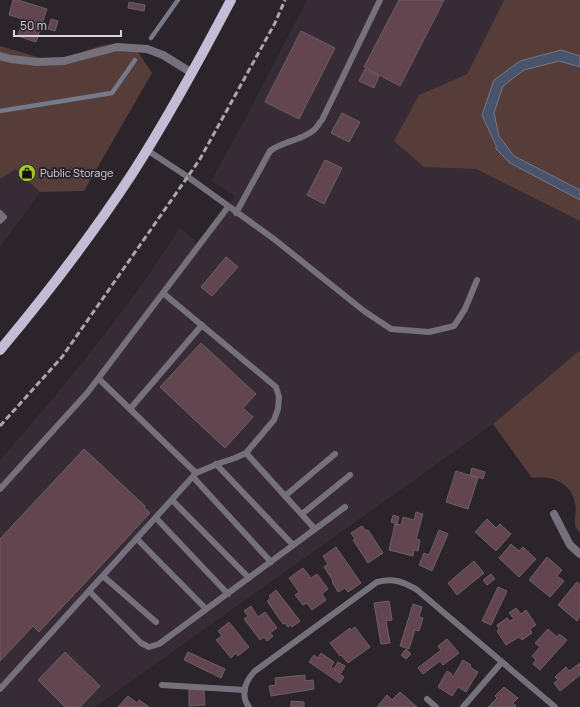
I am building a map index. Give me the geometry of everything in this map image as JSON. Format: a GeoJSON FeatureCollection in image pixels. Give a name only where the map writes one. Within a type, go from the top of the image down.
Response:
{"type":"FeatureCollection","features":[{"type":"Feature","properties":{"kind":"main road"},"geometry":{"type":"LineString","coordinates":[[0,350],[96,227],[147,150],[192,73],[230,0]]}},
{"type":"Feature","properties":{"kind":"street"},"geometry":{"type":"LineString","coordinates":[[0,56],[11,59],[37,62],[64,60],[117,47],[147,49],[162,55],[192,73]]}},
{"type":"Feature","properties":{"kind":"street"},"geometry":{"type":"LineString","coordinates":[[554,514],[570,545],[580,554]]}},
{"type":"Feature","properties":{"kind":"lane"},"geometry":{"type":"LineString","coordinates":[[236,213],[270,151],[278,145],[292,142],[315,130],[322,120],[380,0]]}},
{"type":"Feature","properties":{"kind":"lane"},"geometry":{"type":"LineString","coordinates":[[147,150],[188,177],[274,239],[364,312],[391,329],[429,332],[454,326],[465,309],[478,280]]}},
{"type":"Feature","properties":{"kind":"lane"},"geometry":{"type":"LineString","coordinates":[[0,489],[88,392],[228,207]]}},
{"type":"Feature","properties":{"kind":"lane"},"geometry":{"type":"LineString","coordinates":[[0,213],[4,217],[0,222]]}},
{"type":"Feature","properties":{"kind":"lane"},"geometry":{"type":"LineString","coordinates":[[0,689],[195,475],[216,464],[246,453],[274,420],[278,408],[279,397],[276,387],[163,293]]}},
{"type":"Feature","properties":{"kind":"lane"},"geometry":{"type":"LineString","coordinates":[[130,409],[202,325]]}},
{"type":"Feature","properties":{"kind":"lane"},"geometry":{"type":"LineString","coordinates":[[98,379],[195,475],[271,562]]}},
{"type":"Feature","properties":{"kind":"lane"},"geometry":{"type":"LineString","coordinates":[[246,453],[315,529]]}},
{"type":"Feature","properties":{"kind":"lane"},"geometry":{"type":"LineString","coordinates":[[285,496],[335,454]]}},
{"type":"Feature","properties":{"kind":"lane"},"geometry":{"type":"LineString","coordinates":[[216,464],[293,545]]}},
{"type":"Feature","properties":{"kind":"lane"},"geometry":{"type":"LineString","coordinates":[[302,514],[350,475]]}},
{"type":"Feature","properties":{"kind":"lane"},"geometry":{"type":"LineString","coordinates":[[172,500],[248,578]]}},
{"type":"Feature","properties":{"kind":"lane"},"geometry":{"type":"LineString","coordinates":[[89,591],[141,643],[149,647],[159,644],[345,507]]}},
{"type":"Feature","properties":{"kind":"lane"},"geometry":{"type":"LineString","coordinates":[[156,518],[228,594]]}},
{"type":"Feature","properties":{"kind":"lane"},"geometry":{"type":"LineString","coordinates":[[137,539],[206,609]]}},
{"type":"Feature","properties":{"kind":"lane"},"geometry":{"type":"LineString","coordinates":[[103,576],[156,622]]}},
{"type":"Feature","properties":{"kind":"lane"},"geometry":{"type":"LineString","coordinates":[[249,707],[245,701],[246,684],[255,671],[377,582],[389,579],[416,589],[554,707]]}},
{"type":"Feature","properties":{"kind":"lane"},"geometry":{"type":"LineString","coordinates":[[463,707],[502,662]]}},
{"type":"Feature","properties":{"kind":"lane"},"geometry":{"type":"LineString","coordinates":[[162,684],[245,690]]}},
{"type":"Feature","properties":{"kind":"lane"},"geometry":{"type":"LineString","coordinates":[[427,699],[436,707]]}},
{"type":"Feature","properties":{"kind":"shaded area"},"geometry":{"type":"Polygon","coordinates":[[[307,0],[504,0],[467,74],[419,95],[424,166],[476,169],[580,221],[580,350],[493,424],[95,707],[0,707],[0,460],[56,395],[105,334],[143,283],[180,228],[200,245],[235,196],[211,181],[307,0]]]}},
{"type":"Feature","properties":{"kind":"shaded area"},"geometry":{"type":"Polygon","coordinates":[[[504,0],[580,0],[580,56],[561,50],[520,61],[482,115],[496,149],[510,163],[580,200],[580,221],[476,169],[424,167],[394,141],[419,95],[467,74],[504,0]]]}},
{"type":"Feature","properties":{"kind":"shaded area"},"geometry":{"type":"Polygon","coordinates":[[[118,43],[134,46],[152,73],[84,191],[40,192],[16,169],[0,179],[0,46],[48,60],[71,56],[99,46],[118,43]]]}},
{"type":"Feature","properties":{"kind":"shaded area"},"geometry":{"type":"Polygon","coordinates":[[[559,61],[580,67],[580,190],[514,156],[499,136],[494,113],[503,86],[524,70],[559,61]]]}},
{"type":"Feature","properties":{"kind":"shaded area"},"geometry":{"type":"Polygon","coordinates":[[[0,132],[40,192],[0,247],[0,132]]]}},
{"type":"Feature","properties":{"kind":"shaded area"},"geometry":{"type":"Polygon","coordinates":[[[580,350],[580,533],[575,525],[576,507],[573,496],[569,490],[564,485],[552,479],[539,477],[532,478],[493,424],[580,350]]]}},
{"type":"Feature","properties":{"kind":"water"},"geometry":{"type":"Polygon","coordinates":[[[561,50],[580,56],[580,67],[559,61],[524,70],[503,86],[494,113],[499,136],[514,156],[580,190],[580,200],[510,163],[496,149],[482,115],[494,80],[520,61],[561,50]]]}},
{"type":"Feature","properties":{"kind":"building"},"geometry":{"type":"Polygon","coordinates":[[[13,0],[18,0],[47,9],[36,42],[18,36],[23,19],[9,15],[13,0]]]}},
{"type":"Feature","properties":{"kind":"building"},"geometry":{"type":"Polygon","coordinates":[[[399,0],[444,0],[400,86],[364,67],[399,0]]]}},
{"type":"Feature","properties":{"kind":"building"},"geometry":{"type":"Polygon","coordinates":[[[129,2],[145,5],[144,11],[128,8],[129,2]]]}},
{"type":"Feature","properties":{"kind":"building"},"geometry":{"type":"Polygon","coordinates":[[[51,19],[58,21],[55,31],[48,29],[51,19]]]}},
{"type":"Feature","properties":{"kind":"building"},"geometry":{"type":"Polygon","coordinates":[[[301,31],[335,48],[299,119],[265,102],[301,31]]]}},
{"type":"Feature","properties":{"kind":"building"},"geometry":{"type":"Polygon","coordinates":[[[365,69],[379,76],[374,88],[359,81],[365,69]]]}},
{"type":"Feature","properties":{"kind":"building"},"geometry":{"type":"Polygon","coordinates":[[[342,113],[360,122],[349,142],[331,133],[342,113]]]}},
{"type":"Feature","properties":{"kind":"building"},"geometry":{"type":"Polygon","coordinates":[[[325,160],[342,168],[324,204],[307,195],[325,160]]]}},
{"type":"Feature","properties":{"kind":"building"},"geometry":{"type":"Polygon","coordinates":[[[226,257],[238,267],[212,296],[201,287],[226,257]]]}},
{"type":"Feature","properties":{"kind":"building"},"geometry":{"type":"Polygon","coordinates":[[[201,343],[256,394],[243,408],[253,417],[225,448],[160,387],[201,343]]]}},
{"type":"Feature","properties":{"kind":"building"},"geometry":{"type":"Polygon","coordinates":[[[84,449],[145,506],[144,507],[150,513],[39,632],[33,626],[0,661],[0,539],[84,449]]]}},
{"type":"Feature","properties":{"kind":"building"},"geometry":{"type":"Polygon","coordinates":[[[472,468],[485,472],[483,479],[470,475],[472,468]]]}},
{"type":"Feature","properties":{"kind":"building"},"geometry":{"type":"Polygon","coordinates":[[[456,471],[478,478],[468,509],[446,502],[456,471]]]}},
{"type":"Feature","properties":{"kind":"building"},"geometry":{"type":"Polygon","coordinates":[[[416,512],[423,514],[416,539],[420,540],[418,551],[414,550],[413,556],[389,550],[395,524],[401,525],[403,517],[414,520],[416,512]]]}},
{"type":"Feature","properties":{"kind":"building"},"geometry":{"type":"Polygon","coordinates":[[[393,515],[399,517],[397,524],[391,522],[393,515]]]}},
{"type":"Feature","properties":{"kind":"building"},"geometry":{"type":"Polygon","coordinates":[[[487,519],[496,528],[500,524],[511,534],[496,551],[475,532],[487,519]]]}},
{"type":"Feature","properties":{"kind":"building"},"geometry":{"type":"Polygon","coordinates":[[[362,526],[366,531],[368,530],[383,553],[368,563],[353,540],[355,539],[351,533],[362,526]]]}},
{"type":"Feature","properties":{"kind":"building"},"geometry":{"type":"Polygon","coordinates":[[[439,530],[448,534],[432,571],[419,565],[424,553],[429,555],[439,530]]]}},
{"type":"Feature","properties":{"kind":"building"},"geometry":{"type":"Polygon","coordinates":[[[511,544],[519,551],[523,547],[536,559],[519,577],[499,558],[511,544]]]}},
{"type":"Feature","properties":{"kind":"building"},"geometry":{"type":"Polygon","coordinates":[[[336,547],[361,583],[348,592],[345,588],[338,592],[324,567],[328,564],[323,556],[336,547]]]}},
{"type":"Feature","properties":{"kind":"building"},"geometry":{"type":"Polygon","coordinates":[[[547,557],[562,570],[557,576],[564,581],[550,597],[529,580],[547,557]]]}},
{"type":"Feature","properties":{"kind":"building"},"geometry":{"type":"Polygon","coordinates":[[[474,561],[484,573],[457,595],[448,583],[474,561]]]}},
{"type":"Feature","properties":{"kind":"building"},"geometry":{"type":"Polygon","coordinates":[[[303,568],[311,578],[317,574],[328,589],[322,594],[326,600],[312,610],[307,603],[303,605],[295,595],[299,592],[289,578],[303,568]]]}},
{"type":"Feature","properties":{"kind":"building"},"geometry":{"type":"Polygon","coordinates":[[[491,574],[495,579],[487,585],[483,580],[491,574]]]}},
{"type":"Feature","properties":{"kind":"building"},"geometry":{"type":"Polygon","coordinates":[[[577,582],[580,584],[580,617],[577,621],[558,605],[577,582]]]}},
{"type":"Feature","properties":{"kind":"building"},"geometry":{"type":"Polygon","coordinates":[[[498,587],[507,591],[491,625],[482,621],[498,587]]]}},
{"type":"Feature","properties":{"kind":"building"},"geometry":{"type":"Polygon","coordinates":[[[276,590],[300,621],[292,627],[291,625],[288,627],[285,623],[283,624],[267,601],[271,598],[269,596],[276,590]]]}},
{"type":"Feature","properties":{"kind":"building"},"geometry":{"type":"Polygon","coordinates":[[[389,601],[392,620],[386,621],[390,643],[381,644],[374,603],[389,601]]]}},
{"type":"Feature","properties":{"kind":"building"},"geometry":{"type":"Polygon","coordinates":[[[413,604],[422,607],[419,617],[423,618],[419,631],[415,630],[409,649],[400,646],[413,604]]]}},
{"type":"Feature","properties":{"kind":"building"},"geometry":{"type":"Polygon","coordinates":[[[251,606],[258,617],[265,612],[277,628],[270,633],[273,636],[267,641],[264,637],[260,640],[244,619],[248,616],[244,611],[251,606]]]}},
{"type":"Feature","properties":{"kind":"building"},"geometry":{"type":"Polygon","coordinates":[[[516,608],[521,614],[526,610],[536,625],[530,629],[532,633],[522,640],[519,637],[506,645],[497,631],[499,629],[497,625],[507,618],[510,621],[514,619],[509,613],[516,608]]]}},
{"type":"Feature","properties":{"kind":"building"},"geometry":{"type":"Polygon","coordinates":[[[229,622],[249,647],[238,656],[236,653],[231,658],[216,640],[222,636],[218,631],[229,622]]]}},
{"type":"Feature","properties":{"kind":"building"},"geometry":{"type":"Polygon","coordinates":[[[355,627],[370,647],[348,663],[341,655],[340,656],[330,643],[350,628],[351,630],[355,627]]]}},
{"type":"Feature","properties":{"kind":"building"},"geometry":{"type":"Polygon","coordinates":[[[548,629],[557,637],[559,634],[567,640],[540,670],[533,664],[536,660],[532,656],[540,647],[535,643],[548,629]]]}},
{"type":"Feature","properties":{"kind":"building"},"geometry":{"type":"Polygon","coordinates":[[[447,639],[459,653],[443,665],[440,661],[423,674],[418,668],[441,650],[438,646],[447,639]]]}},
{"type":"Feature","properties":{"kind":"building"},"geometry":{"type":"Polygon","coordinates":[[[406,649],[411,654],[406,659],[401,655],[406,649]]]}},
{"type":"Feature","properties":{"kind":"building"},"geometry":{"type":"Polygon","coordinates":[[[65,652],[100,686],[80,707],[65,707],[38,680],[65,652]]]}},
{"type":"Feature","properties":{"kind":"building"},"geometry":{"type":"Polygon","coordinates":[[[188,652],[225,669],[221,678],[184,660],[188,652]]]}},
{"type":"Feature","properties":{"kind":"building"},"geometry":{"type":"Polygon","coordinates":[[[321,653],[334,662],[331,667],[344,677],[340,683],[309,662],[314,655],[318,658],[321,653]]]}},
{"type":"Feature","properties":{"kind":"building"},"geometry":{"type":"Polygon","coordinates":[[[463,660],[478,672],[466,692],[458,687],[452,696],[438,687],[447,671],[452,674],[451,676],[453,677],[463,660]]]}},
{"type":"Feature","properties":{"kind":"building"},"geometry":{"type":"Polygon","coordinates":[[[338,662],[345,666],[341,673],[334,668],[338,662]]]}},
{"type":"Feature","properties":{"kind":"building"},"geometry":{"type":"Polygon","coordinates":[[[580,663],[580,675],[560,691],[554,683],[558,680],[555,677],[566,667],[569,671],[580,663]]]}},
{"type":"Feature","properties":{"kind":"building"},"geometry":{"type":"Polygon","coordinates":[[[305,675],[305,681],[313,680],[314,689],[271,696],[269,686],[276,685],[275,678],[305,675]]]}},
{"type":"Feature","properties":{"kind":"building"},"geometry":{"type":"Polygon","coordinates":[[[504,687],[518,698],[513,703],[516,706],[488,707],[497,698],[495,696],[504,687]]]}},
{"type":"Feature","properties":{"kind":"building"},"geometry":{"type":"Polygon","coordinates":[[[189,689],[204,689],[205,705],[189,706],[189,689]]]}},
{"type":"Feature","properties":{"kind":"building"},"geometry":{"type":"Polygon","coordinates":[[[400,692],[417,707],[377,707],[387,695],[392,700],[400,692]]]}},
{"type":"Feature","properties":{"kind":"building"},"geometry":{"type":"Polygon","coordinates":[[[128,696],[137,703],[139,700],[149,707],[118,707],[128,696]]]}},
{"type":"Feature","properties":{"kind":"building"},"geometry":{"type":"Polygon","coordinates":[[[291,701],[304,702],[304,707],[291,707],[291,701]]]}},
{"type":"Feature","properties":{"kind":"waterway"},"geometry":{"type":"LineString","coordinates":[[151,38],[178,0]]}},
{"type":"Feature","properties":{"kind":"waterway"},"geometry":{"type":"LineString","coordinates":[[0,111],[112,93],[135,60]]}},
{"type":"Feature","properties":{"kind":"railway"},"geometry":{"type":"LineString","coordinates":[[0,426],[62,357],[200,159],[275,23],[285,0]]}},
{"type":"Feature","properties":{"kind":"place","name":"Public Storage"},"geometry":{"type":"Point","coordinates":[27,173]}}]}
